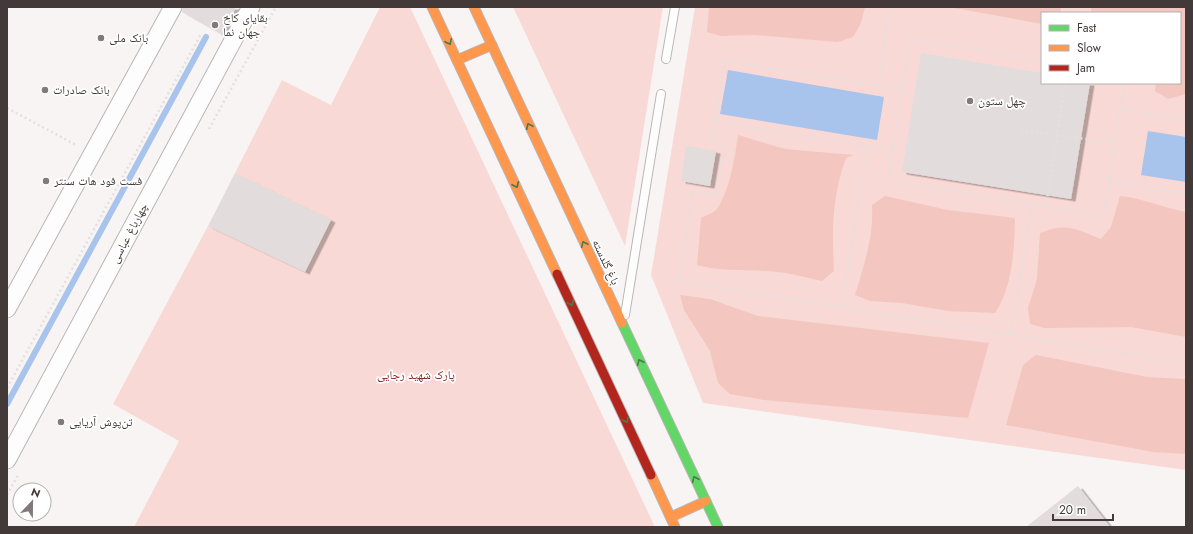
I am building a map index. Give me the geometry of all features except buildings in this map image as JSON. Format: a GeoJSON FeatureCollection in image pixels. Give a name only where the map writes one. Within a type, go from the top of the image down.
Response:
{"type":"FeatureCollection","features":[{"type":"Feature","properties":{"kind":"main road"},"geometry":{"type":"LineString","coordinates":[[432,7],[675,527]]}},
{"type":"Feature","properties":{"kind":"main road","name":"باغ گلدسته"},"geometry":{"type":"LineString","coordinates":[[474,7],[718,527]]}},
{"type":"Feature","properties":{"kind":"main road"},"geometry":{"type":"LineString","coordinates":[[457,60],[492,45]]}},
{"type":"Feature","properties":{"kind":"main road"},"geometry":{"type":"LineString","coordinates":[[671,517],[706,501]]}},
{"type":"Feature","properties":{"kind":"street"},"geometry":{"type":"LineString","coordinates":[[7,309],[173,7]]}},
{"type":"Feature","properties":{"kind":"street","name":"چهارباغ عباسی"},"geometry":{"type":"LineString","coordinates":[[7,460],[251,7]]}},
{"type":"Feature","properties":{"kind":"lane"},"geometry":{"type":"LineString","coordinates":[[666,59],[675,7]]}},
{"type":"Feature","properties":{"kind":"lane"},"geometry":{"type":"LineString","coordinates":[[623,326],[661,94]]}},
{"type":"Feature","properties":{"kind":"path"},"geometry":{"type":"LineString","coordinates":[[878,86],[890,7]]}},
{"type":"Feature","properties":{"kind":"path"},"geometry":{"type":"LineString","coordinates":[[7,388],[201,34]]}},
{"type":"Feature","properties":{"kind":"path"},"geometry":{"type":"LineString","coordinates":[[1041,60],[910,39],[888,181],[1104,216],[1125,84]]}},
{"type":"Feature","properties":{"kind":"path"},"geometry":{"type":"LineString","coordinates":[[902,90],[725,61],[712,143],[724,144],[716,195],[693,191],[679,281],[1186,363]]}},
{"type":"Feature","properties":{"kind":"path"},"geometry":{"type":"LineString","coordinates":[[1046,206],[1065,84]]}},
{"type":"Feature","properties":{"kind":"path"},"geometry":{"type":"LineString","coordinates":[[7,108],[92,154]]}},
{"type":"Feature","properties":{"kind":"path"},"geometry":{"type":"LineString","coordinates":[[1120,108],[1186,119]]}},
{"type":"Feature","properties":{"kind":"path"},"geometry":{"type":"LineString","coordinates":[[715,122],[892,150]]}},
{"type":"Feature","properties":{"kind":"path"},"geometry":{"type":"LineString","coordinates":[[1022,130],[1115,143]]}},
{"type":"Feature","properties":{"kind":"path"},"geometry":{"type":"LineString","coordinates":[[842,307],[867,146]]}},
{"type":"Feature","properties":{"kind":"path"},"geometry":{"type":"LineString","coordinates":[[1109,181],[1186,194]]}},
{"type":"Feature","properties":{"kind":"path"},"geometry":{"type":"LineString","coordinates":[[1011,334],[1032,204]]}},
{"type":"Feature","properties":{"kind":"green space","name":"پارک شهید رجایی"},"geometry":{"type":"Polygon","coordinates":[[[380,7],[410,7],[655,527],[134,527],[179,441],[113,404],[208,226],[330,220],[235,173],[282,80],[331,105],[380,7]]]}},
{"type":"Feature","properties":{"kind":"green space"},"geometry":{"type":"Polygon","coordinates":[[[513,7],[663,7],[625,246],[513,7]]]}},
{"type":"Feature","properties":{"kind":"green space"},"geometry":{"type":"Polygon","coordinates":[[[695,7],[1186,7],[1186,470],[703,403],[651,275],[695,7]]]}},
{"type":"Feature","properties":{"kind":"shaded area"},"geometry":{"type":"Polygon","coordinates":[[[709,7],[865,7],[861,23],[853,37],[838,42],[755,35],[721,36],[707,32],[709,7]]]}},
{"type":"Feature","properties":{"kind":"shaded area"},"geometry":{"type":"Polygon","coordinates":[[[949,7],[1061,7],[1060,12],[1041,12],[1041,24],[949,7]]]}},
{"type":"Feature","properties":{"kind":"shaded area"},"geometry":{"type":"Polygon","coordinates":[[[1091,7],[1186,7],[1186,94],[1168,99],[1155,91],[1156,84],[1181,84],[1181,12],[1091,12],[1091,7]]]}},
{"type":"Feature","properties":{"kind":"shaded area"},"geometry":{"type":"Polygon","coordinates":[[[738,135],[785,149],[854,155],[846,158],[838,186],[833,228],[834,271],[822,281],[794,274],[767,271],[717,269],[697,265],[701,218],[716,210],[722,201],[729,183],[738,135]]]}},
{"type":"Feature","properties":{"kind":"shaded area"},"geometry":{"type":"Polygon","coordinates":[[[885,196],[948,210],[1015,218],[1013,255],[1009,280],[1006,291],[995,313],[948,311],[902,303],[870,301],[855,295],[870,239],[872,205],[885,196]]]}},
{"type":"Feature","properties":{"kind":"shaded area"},"geometry":{"type":"Polygon","coordinates":[[[1120,196],[1186,212],[1186,337],[1131,327],[1044,328],[1030,324],[1028,308],[1037,279],[1040,233],[1065,227],[1078,230],[1101,239],[1111,227],[1120,196]]]}},
{"type":"Feature","properties":{"kind":"shaded area"},"geometry":{"type":"Polygon","coordinates":[[[680,295],[710,299],[758,316],[989,343],[968,418],[764,400],[730,394],[718,383],[710,351],[684,310],[680,295]]]}},
{"type":"Feature","properties":{"kind":"shaded area"},"geometry":{"type":"Polygon","coordinates":[[[1036,355],[1147,377],[1186,379],[1186,454],[1153,452],[1006,425],[1023,365],[1036,355]]]}},
{"type":"Feature","properties":{"kind":"water"},"geometry":{"type":"Polygon","coordinates":[[[728,70],[884,97],[877,140],[720,114],[728,70]]]}},
{"type":"Feature","properties":{"kind":"water"},"geometry":{"type":"Polygon","coordinates":[[[1148,131],[1186,137],[1186,182],[1141,175],[1148,131]]]}},
{"type":"Feature","properties":{"kind":"waterway"},"geometry":{"type":"LineString","coordinates":[[7,404],[206,37]]}},
{"type":"Feature","properties":{"kind":"traffic: fast"},"geometry":{"type":"LineString","coordinates":[[622,323],[718,527]]}},
{"type":"Feature","properties":{"kind":"traffic: slow"},"geometry":{"type":"LineString","coordinates":[[432,7],[557,274]]}},
{"type":"Feature","properties":{"kind":"traffic: slow"},"geometry":{"type":"LineString","coordinates":[[474,7],[622,323]]}},
{"type":"Feature","properties":{"kind":"traffic: slow"},"geometry":{"type":"LineString","coordinates":[[457,60],[492,45]]}},
{"type":"Feature","properties":{"kind":"traffic: slow"},"geometry":{"type":"LineString","coordinates":[[651,475],[675,527]]}},
{"type":"Feature","properties":{"kind":"traffic: slow"},"geometry":{"type":"LineString","coordinates":[[671,517],[706,501]]}},
{"type":"Feature","properties":{"kind":"traffic: jam"},"geometry":{"type":"LineString","coordinates":[[557,274],[651,475]]}},
{"type":"Feature","properties":{"kind":"place","name":"بقایای کاخ جهان نما"},"geometry":{"type":"Point","coordinates":[215,25]}},
{"type":"Feature","properties":{"kind":"place","name":"بانک ملی"},"geometry":{"type":"Point","coordinates":[101,38]}},
{"type":"Feature","properties":{"kind":"place","name":"بانک صادرات"},"geometry":{"type":"Point","coordinates":[45,90]}},
{"type":"Feature","properties":{"kind":"place","name":"چهل ستون"},"geometry":{"type":"Point","coordinates":[970,101]}},
{"type":"Feature","properties":{"kind":"place","name":"فست فود هات سنتر"},"geometry":{"type":"Point","coordinates":[46,181]}},
{"type":"Feature","properties":{"kind":"place","name":"تن‌پوش آریایی"},"geometry":{"type":"Point","coordinates":[61,422]}}]}
